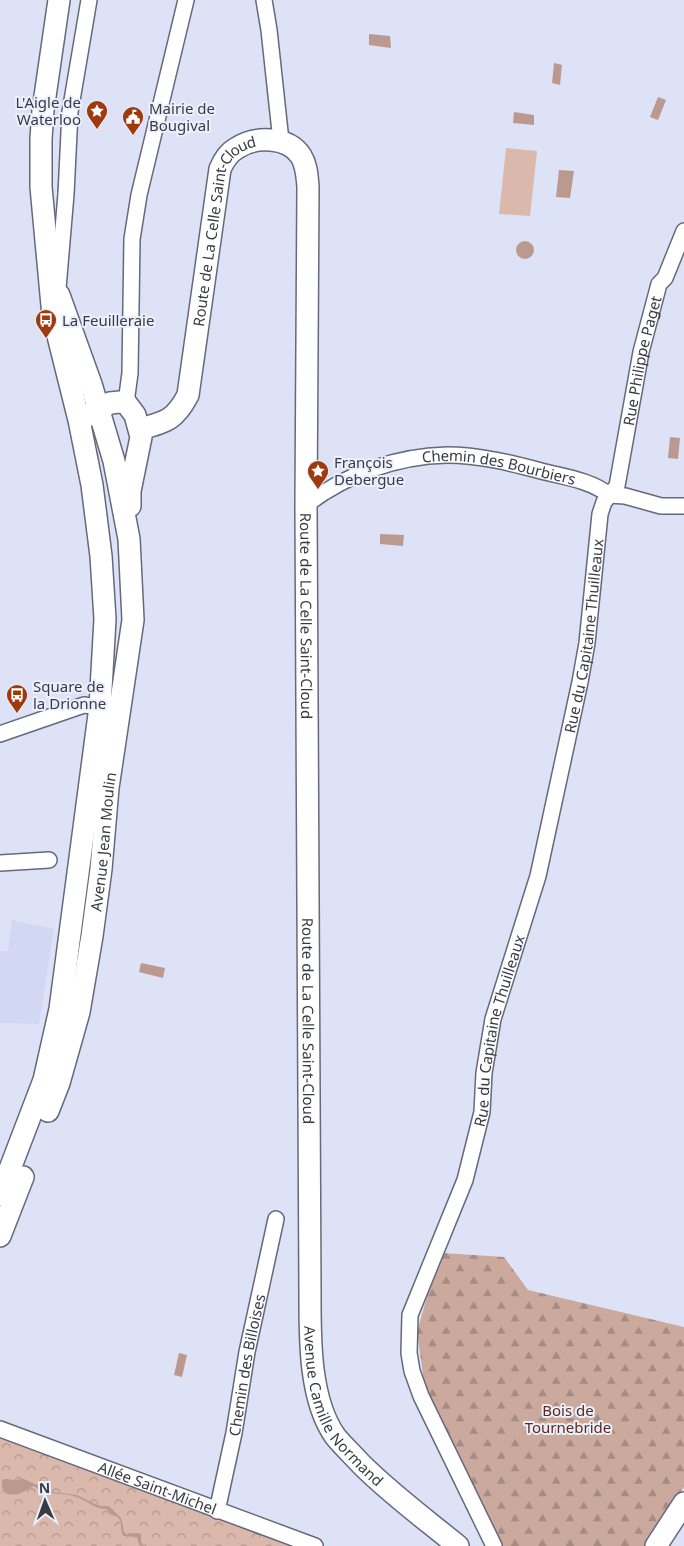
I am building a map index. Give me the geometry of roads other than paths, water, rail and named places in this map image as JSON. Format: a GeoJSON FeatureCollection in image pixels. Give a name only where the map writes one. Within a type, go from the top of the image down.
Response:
{"type":"FeatureCollection","features":[{"type":"Feature","properties":{"kind":"main road"},"geometry":{"type":"LineString","coordinates":[[59,0],[43,110],[40,170],[46,246],[49,269],[91,384],[112,405],[135,414],[140,429],[141,437],[138,456],[130,491],[129,539]]}},
{"type":"Feature","properties":{"kind":"main road","name":"Route de La Celle Saint-Cloud"},"geometry":{"type":"LineString","coordinates":[[140,429],[162,423],[172,417],[180,410],[188,395],[220,169],[225,157],[238,147],[266,140],[281,141],[291,146],[300,155],[306,168],[308,187],[306,505],[309,1225]]}},
{"type":"Feature","properties":{"kind":"main road","name":"Avenue Jean Moulin"},"geometry":{"type":"LineString","coordinates":[[0,1195],[44,1080],[60,1009],[100,707],[105,619],[101,556],[88,467],[79,420],[53,316],[49,269]]}},
{"type":"Feature","properties":{"kind":"main road"},"geometry":{"type":"LineString","coordinates":[[79,420],[112,405]]}},
{"type":"Feature","properties":{"kind":"main road","name":"Avenue Jean Moulin"},"geometry":{"type":"LineString","coordinates":[[0,1236],[59,1083],[79,1012],[101,869],[108,788],[133,620],[129,539],[114,461],[106,437],[112,405]]}},
{"type":"Feature","properties":{"kind":"main road"},"geometry":{"type":"LineString","coordinates":[[88,467],[138,456]]}},
{"type":"Feature","properties":{"kind":"main road","name":"Avenue Camille Normand"},"geometry":{"type":"LineString","coordinates":[[309,1225],[310,1340],[313,1372],[322,1408],[335,1435],[354,1456],[376,1478],[458,1546]]}},
{"type":"Feature","properties":{"kind":"main road"},"geometry":{"type":"LineString","coordinates":[[656,1546],[684,1503]]}},
{"type":"Feature","properties":{"kind":"street"},"geometry":{"type":"LineString","coordinates":[[57,292],[66,194],[70,112],[89,0]]}},
{"type":"Feature","properties":{"kind":"street"},"geometry":{"type":"LineString","coordinates":[[112,405],[130,373],[132,239],[139,195],[186,0]]}},
{"type":"Feature","properties":{"kind":"street"},"geometry":{"type":"LineString","coordinates":[[264,0],[281,141]]}},
{"type":"Feature","properties":{"kind":"street"},"geometry":{"type":"LineString","coordinates":[[40,170],[66,194]]}},
{"type":"Feature","properties":{"kind":"street","name":"Rue Philippe Paget"},"geometry":{"type":"LineString","coordinates":[[609,495],[617,486],[641,352],[659,284],[665,278],[684,231]]}},
{"type":"Feature","properties":{"kind":"street","name":"Chemin des Bourbiers"},"geometry":{"type":"LineString","coordinates":[[306,505],[325,491],[362,473],[420,456],[449,455],[486,458],[538,470],[599,487],[609,495],[625,496],[661,506],[684,506]]}},
{"type":"Feature","properties":{"kind":"street","name":"Rue du Capitaine Thuilleaux"},"geometry":{"type":"LineString","coordinates":[[494,1546],[415,1379],[409,1353],[410,1315],[465,1180],[470,1162],[482,1112],[484,1073],[493,1019],[538,876],[580,682],[587,643],[600,514],[604,502],[609,495]]}},
{"type":"Feature","properties":{"kind":"street"},"geometry":{"type":"LineString","coordinates":[[0,734],[84,705],[100,707]]}},
{"type":"Feature","properties":{"kind":"street"},"geometry":{"type":"LineString","coordinates":[[0,863],[49,860]]}},
{"type":"Feature","properties":{"kind":"street","name":"Chemin des Billoises"},"geometry":{"type":"LineString","coordinates":[[217,1511],[234,1433],[246,1352],[276,1219]]}},
{"type":"Feature","properties":{"kind":"street","name":"Allée Saint-Michel"},"geometry":{"type":"LineString","coordinates":[[0,1429],[315,1546]]}},
{"type":"Feature","properties":{"kind":"place","name":"L'Aigle de Waterloo"},"geometry":{"type":"Point","coordinates":[97,130]}},
{"type":"Feature","properties":{"kind":"place","name":"Mairie de Bougival"},"geometry":{"type":"Point","coordinates":[133,136]}},
{"type":"Feature","properties":{"kind":"place","name":"La Feuilleraie"},"geometry":{"type":"Point","coordinates":[46,339]}},
{"type":"Feature","properties":{"kind":"place","name":"François Debergue"},"geometry":{"type":"Point","coordinates":[318,490]}},
{"type":"Feature","properties":{"kind":"place","name":"Square de la Drionne"},"geometry":{"type":"Point","coordinates":[17,714]}},
{"type":"Feature","properties":{"kind":"park label","name":"Bois de Tournebride"},"geometry":{"type":"Point","coordinates":[568,1418]}}]}
